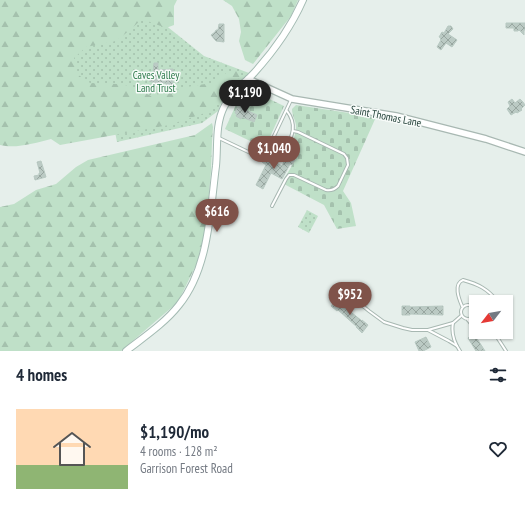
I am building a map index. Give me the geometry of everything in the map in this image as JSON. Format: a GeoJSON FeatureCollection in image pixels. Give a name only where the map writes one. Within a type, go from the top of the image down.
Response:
{"type":"FeatureCollection","features":[{"type":"Feature","properties":{"kind":"main road"},"geometry":{"type":"LineString","coordinates":[[126,351],[178,307],[193,282],[201,260],[208,229],[216,162],[218,123],[224,107],[234,92],[260,66],[284,34],[303,0]]}},
{"type":"Feature","properties":{"kind":"street","name":"Saint Thomas Lane"},"geometry":{"type":"LineString","coordinates":[[248,79],[292,99],[396,116],[486,139],[525,152]]}},
{"type":"Feature","properties":{"kind":"lane"},"geometry":{"type":"LineString","coordinates":[[217,137],[261,158],[267,151],[292,99]]}},
{"type":"Feature","properties":{"kind":"lane"},"geometry":{"type":"LineString","coordinates":[[267,151],[272,156],[278,157],[281,155],[291,139],[294,131],[287,111]]}},
{"type":"Feature","properties":{"kind":"lane"},"geometry":{"type":"LineString","coordinates":[[272,206],[289,175],[294,175],[330,191],[338,186],[348,165],[347,158],[344,154],[294,131]]}},
{"type":"Feature","properties":{"kind":"lane"},"geometry":{"type":"LineString","coordinates":[[469,321],[460,313],[462,306],[459,299],[458,284],[460,281],[463,280],[479,285],[491,295]]}},
{"type":"Feature","properties":{"kind":"lane"},"geometry":{"type":"LineString","coordinates":[[343,290],[384,322],[412,330],[428,330],[453,323],[462,316]]}},
{"type":"Feature","properties":{"kind":"lane"},"geometry":{"type":"LineString","coordinates":[[462,306],[471,305],[475,310],[474,317],[467,319]]}},
{"type":"Feature","properties":{"kind":"lane"},"geometry":{"type":"LineString","coordinates":[[453,323],[453,336],[460,351]]}},
{"type":"Feature","properties":{"kind":"lane"},"geometry":{"type":"LineString","coordinates":[[428,330],[457,346]]}},
{"type":"Feature","properties":{"kind":"lane"},"geometry":{"type":"LineString","coordinates":[[498,339],[506,351]]}},
{"type":"Feature","properties":{"kind":"green space","name":"Caves Valley Land Trust"},"geometry":{"type":"Polygon","coordinates":[[[0,0],[134,0],[204,56],[249,73],[228,93],[221,103],[218,111],[202,123],[117,142],[106,86],[0,90],[0,0]]]}},
{"type":"Feature","properties":{"kind":"green space","name":"Caves Valley Land Trust"},"geometry":{"type":"Polygon","coordinates":[[[0,0],[177,0],[174,6],[174,25],[166,28],[142,19],[116,41],[86,47],[74,58],[77,74],[90,83],[131,86],[151,96],[192,86],[212,83],[229,71],[240,71],[240,77],[224,97],[208,112],[169,125],[60,145],[51,139],[19,146],[0,145],[0,0]]]}},
{"type":"Feature","properties":{"kind":"green space"},"geometry":{"type":"Polygon","coordinates":[[[223,0],[298,0],[291,16],[253,64],[245,60],[239,41],[241,32],[239,19],[232,6],[223,0]]]}},
{"type":"Feature","properties":{"kind":"green space"},"geometry":{"type":"Polygon","coordinates":[[[244,87],[284,106],[265,148],[225,129],[244,87]],[[241,105],[240,107],[238,106],[235,113],[237,114],[236,116],[254,122],[257,115],[246,110],[246,108],[241,105]]]}},
{"type":"Feature","properties":{"kind":"green space"},"geometry":{"type":"Polygon","coordinates":[[[296,105],[376,117],[343,191],[351,203],[356,226],[337,229],[324,205],[282,183],[299,153],[293,143],[296,125],[292,109],[296,105]]]}},
{"type":"Feature","properties":{"kind":"green space"},"geometry":{"type":"Polygon","coordinates":[[[212,123],[211,171],[206,227],[197,263],[178,302],[121,351],[0,351],[0,207],[14,204],[36,190],[56,184],[76,167],[88,160],[195,135],[212,123]]]}},
{"type":"Feature","properties":{"kind":"green space"},"geometry":{"type":"Polygon","coordinates":[[[307,210],[318,216],[309,233],[298,227],[307,210]]]}},
{"type":"Feature","properties":{"kind":"building"},"geometry":{"type":"Polygon","coordinates":[[[506,23],[525,23],[524,35],[519,30],[514,31],[514,28],[506,28],[506,23]]]}},
{"type":"Feature","properties":{"kind":"building"},"geometry":{"type":"Polygon","coordinates":[[[219,24],[224,24],[224,42],[216,41],[211,35],[218,30],[219,24]]]}},
{"type":"Feature","properties":{"kind":"building"},"geometry":{"type":"Polygon","coordinates":[[[448,26],[451,26],[453,29],[448,34],[457,40],[452,47],[446,43],[441,50],[437,47],[441,40],[439,37],[442,32],[444,33],[448,26]]]}},
{"type":"Feature","properties":{"kind":"building"},"geometry":{"type":"Polygon","coordinates":[[[154,63],[158,63],[158,70],[173,69],[173,86],[166,86],[166,83],[158,83],[158,85],[154,85],[154,82],[149,81],[151,74],[153,74],[154,63]]]}},
{"type":"Feature","properties":{"kind":"building"},"geometry":{"type":"Polygon","coordinates":[[[512,99],[515,103],[520,99],[525,105],[521,109],[522,110],[511,115],[507,109],[510,106],[508,102],[512,99]]]}},
{"type":"Feature","properties":{"kind":"building"},"geometry":{"type":"Polygon","coordinates":[[[241,105],[246,108],[246,110],[257,115],[254,122],[242,117],[241,119],[236,116],[237,114],[235,113],[238,106],[240,107],[241,105]]]}},
{"type":"Feature","properties":{"kind":"building"},"geometry":{"type":"Polygon","coordinates":[[[288,153],[293,156],[292,159],[295,160],[292,165],[290,164],[282,179],[271,173],[263,189],[256,185],[266,165],[262,162],[265,157],[282,166],[288,153]]]}},
{"type":"Feature","properties":{"kind":"building"},"geometry":{"type":"Polygon","coordinates":[[[41,161],[46,177],[35,180],[34,176],[39,175],[40,173],[37,162],[41,161]]]}},
{"type":"Feature","properties":{"kind":"building"},"geometry":{"type":"Polygon","coordinates":[[[337,299],[343,304],[342,305],[368,325],[362,333],[338,310],[337,311],[331,306],[337,299]]]}},
{"type":"Feature","properties":{"kind":"building"},"geometry":{"type":"Polygon","coordinates":[[[402,306],[443,306],[443,315],[402,315],[402,306]]]}},
{"type":"Feature","properties":{"kind":"building"},"geometry":{"type":"Polygon","coordinates":[[[426,337],[431,347],[423,351],[419,351],[415,342],[426,337]]]}},
{"type":"Feature","properties":{"kind":"building"},"geometry":{"type":"Polygon","coordinates":[[[468,338],[477,339],[485,351],[476,351],[468,338]]]}}]}
